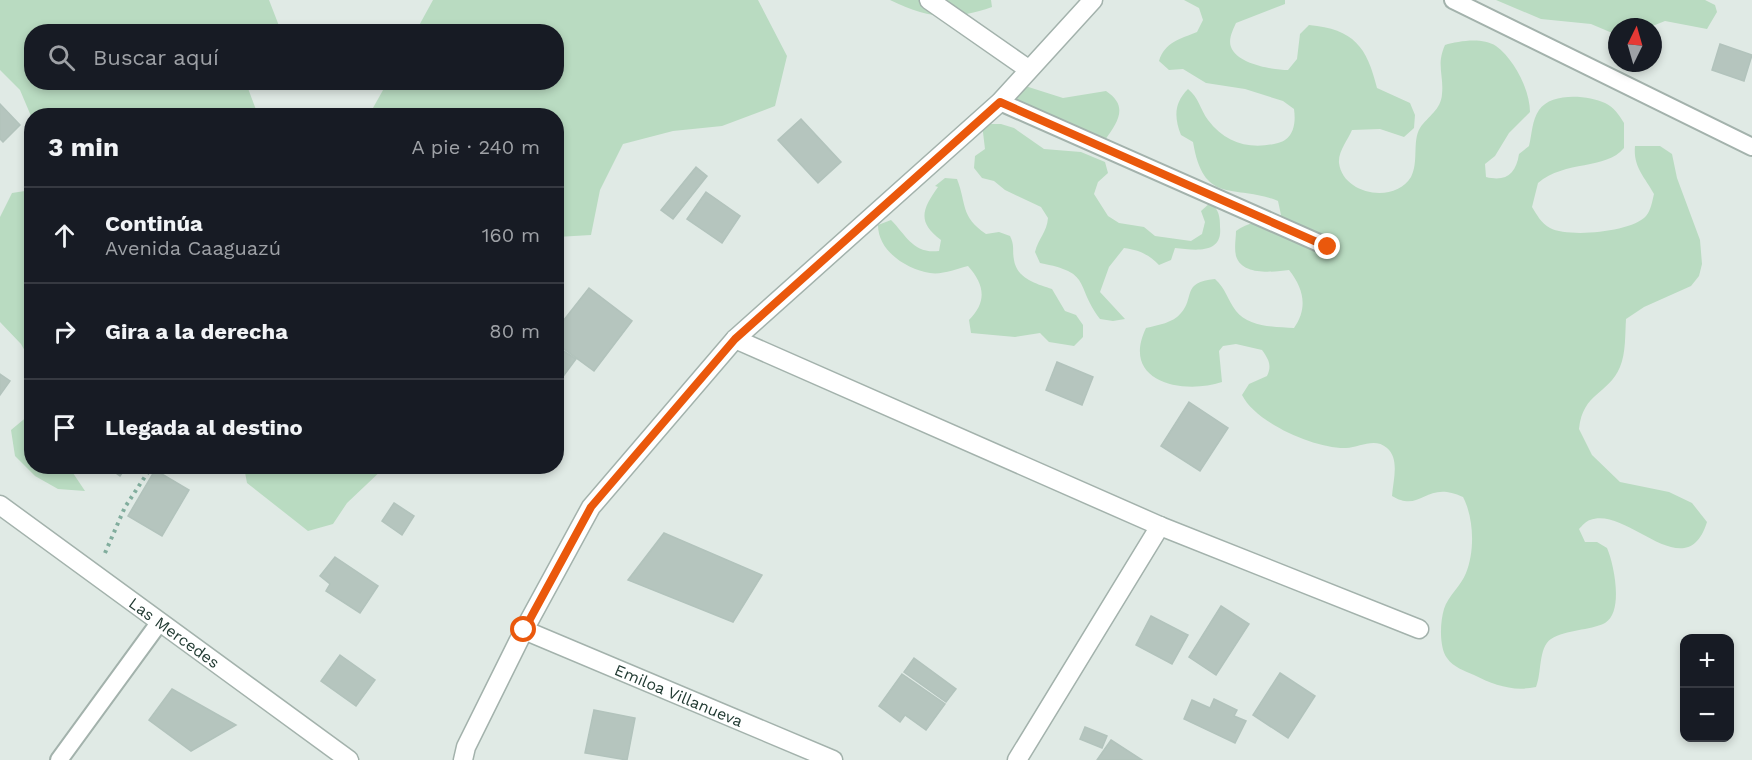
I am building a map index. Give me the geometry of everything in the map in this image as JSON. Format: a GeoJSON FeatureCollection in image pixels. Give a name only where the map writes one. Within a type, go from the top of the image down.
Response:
{"type":"FeatureCollection","features":[{"type":"Feature","properties":{"kind":"street"},"geometry":{"type":"LineString","coordinates":[[929,0],[1028,69]]}},
{"type":"Feature","properties":{"kind":"street"},"geometry":{"type":"LineString","coordinates":[[463,760],[466,747],[524,630],[591,507],[735,339],[1000,102],[1093,0]]}},
{"type":"Feature","properties":{"kind":"street"},"geometry":{"type":"LineString","coordinates":[[735,339],[1160,526],[1419,629]]}},
{"type":"Feature","properties":{"kind":"street","name":"Las Mercedes"},"geometry":{"type":"LineString","coordinates":[[0,505],[350,760]]}},
{"type":"Feature","properties":{"kind":"street"},"geometry":{"type":"LineString","coordinates":[[1017,760],[1160,526]]}},
{"type":"Feature","properties":{"kind":"street","name":"Emiloa Villanueva"},"geometry":{"type":"LineString","coordinates":[[524,630],[833,760]]}},
{"type":"Feature","properties":{"kind":"lane"},"geometry":{"type":"LineString","coordinates":[[1453,0],[1752,147]]}},
{"type":"Feature","properties":{"kind":"lane"},"geometry":{"type":"LineString","coordinates":[[1000,102],[1328,247]]}},
{"type":"Feature","properties":{"kind":"lane"},"geometry":{"type":"LineString","coordinates":[[59,760],[159,623]]}},
{"type":"Feature","properties":{"kind":"path"},"geometry":{"type":"LineString","coordinates":[[95,575],[125,507],[147,474]]}},
{"type":"Feature","properties":{"kind":"green space"},"geometry":{"type":"Polygon","coordinates":[[[0,0],[269,0],[278,24],[24,24],[24,90],[249,90],[255,108],[28,108],[20,90],[0,70],[0,0]]]}},
{"type":"Feature","properties":{"kind":"green space"},"geometry":{"type":"Polygon","coordinates":[[[433,0],[758,0],[787,56],[775,106],[722,126],[673,131],[623,144],[600,190],[591,235],[564,237],[564,108],[373,108],[383,90],[564,90],[564,24],[420,24],[433,0]]]}},
{"type":"Feature","properties":{"kind":"green space"},"geometry":{"type":"Polygon","coordinates":[[[890,0],[991,0],[992,7],[964,14],[940,16],[917,11],[890,0]]]}},
{"type":"Feature","properties":{"kind":"green space"},"geometry":{"type":"Polygon","coordinates":[[[1184,0],[1285,0],[1285,4],[1236,23],[1231,35],[1231,47],[1240,58],[1265,67],[1288,70],[1297,59],[1300,34],[1309,25],[1337,31],[1356,43],[1368,61],[1377,88],[1410,103],[1415,115],[1414,128],[1404,137],[1380,129],[1352,130],[1342,150],[1339,163],[1343,174],[1359,189],[1382,193],[1394,191],[1411,177],[1415,165],[1418,133],[1437,109],[1441,100],[1442,52],[1445,45],[1464,41],[1484,41],[1503,52],[1520,76],[1529,103],[1530,112],[1509,133],[1495,156],[1485,164],[1486,177],[1504,177],[1513,171],[1519,154],[1529,146],[1539,110],[1552,100],[1580,97],[1598,100],[1611,107],[1624,123],[1624,148],[1616,155],[1607,160],[1560,171],[1538,183],[1532,207],[1550,228],[1571,233],[1600,232],[1639,222],[1648,214],[1654,194],[1637,166],[1635,146],[1660,146],[1672,154],[1677,178],[1700,240],[1702,264],[1699,276],[1691,286],[1644,307],[1626,319],[1624,350],[1620,367],[1615,376],[1585,408],[1579,429],[1592,455],[1620,482],[1669,492],[1692,503],[1707,522],[1697,541],[1685,548],[1671,547],[1621,523],[1605,519],[1590,520],[1584,524],[1579,529],[1585,542],[1597,542],[1607,548],[1610,555],[1616,587],[1614,609],[1611,617],[1605,623],[1564,633],[1547,643],[1542,654],[1536,687],[1519,689],[1489,682],[1456,666],[1444,653],[1441,634],[1444,609],[1464,578],[1471,555],[1471,524],[1463,497],[1440,492],[1410,501],[1392,496],[1395,464],[1387,448],[1378,443],[1346,448],[1319,444],[1288,432],[1260,415],[1242,395],[1249,384],[1267,376],[1269,363],[1262,350],[1236,344],[1223,346],[1219,351],[1222,382],[1206,386],[1174,385],[1160,380],[1148,372],[1141,361],[1140,346],[1146,328],[1165,323],[1178,316],[1197,283],[1215,279],[1236,311],[1255,323],[1294,328],[1303,306],[1301,291],[1289,270],[1267,272],[1251,270],[1239,262],[1236,256],[1236,231],[1247,225],[1281,215],[1278,201],[1223,189],[1213,184],[1205,176],[1198,162],[1193,142],[1181,135],[1176,116],[1180,100],[1188,89],[1195,96],[1208,120],[1223,135],[1240,143],[1258,146],[1278,143],[1288,138],[1293,130],[1294,109],[1283,101],[1245,89],[1206,83],[1183,69],[1169,70],[1159,61],[1169,45],[1197,32],[1203,20],[1199,8],[1184,0]]]}},
{"type":"Feature","properties":{"kind":"green space"},"geometry":{"type":"Polygon","coordinates":[[[1496,0],[1705,0],[1715,5],[1717,12],[1707,29],[1662,22],[1662,18],[1608,18],[1608,31],[1591,24],[1541,19],[1496,0]]]}},
{"type":"Feature","properties":{"kind":"green space"},"geometry":{"type":"Polygon","coordinates":[[[1019,84],[1063,98],[1106,91],[1117,102],[1119,114],[1117,121],[1105,140],[1011,100],[1019,84]]]}},
{"type":"Feature","properties":{"kind":"green space"},"geometry":{"type":"Polygon","coordinates":[[[982,124],[1001,124],[1014,128],[1044,149],[1081,152],[1105,162],[1108,173],[1098,182],[1094,194],[1108,216],[1119,223],[1144,227],[1155,236],[1191,241],[1202,234],[1205,222],[1201,211],[1211,202],[1220,220],[1220,236],[1217,242],[1206,249],[1175,248],[1171,260],[1159,265],[1143,253],[1124,248],[1109,267],[1100,292],[1125,319],[1113,321],[1100,319],[1075,276],[1068,271],[1040,263],[1035,252],[1048,218],[1041,207],[1005,190],[994,181],[982,178],[974,168],[975,156],[985,149],[982,124]]]}},
{"type":"Feature","properties":{"kind":"green space"},"geometry":{"type":"Polygon","coordinates":[[[945,178],[957,179],[968,216],[978,228],[986,234],[999,232],[1010,236],[1014,260],[1019,272],[1028,280],[1052,289],[1065,311],[1076,315],[1083,325],[1083,337],[1074,346],[1049,342],[1040,333],[1015,337],[971,333],[969,320],[979,307],[982,293],[978,280],[968,266],[930,273],[903,263],[888,251],[879,234],[878,225],[891,220],[917,247],[923,250],[939,251],[941,240],[928,227],[924,215],[938,187],[935,186],[945,178]]]}},
{"type":"Feature","properties":{"kind":"green space"},"geometry":{"type":"Polygon","coordinates":[[[24,191],[24,349],[0,322],[0,217],[12,193],[24,191]]]}},
{"type":"Feature","properties":{"kind":"green space"},"geometry":{"type":"Polygon","coordinates":[[[24,419],[24,465],[15,456],[11,430],[24,419]]]}},
{"type":"Feature","properties":{"kind":"green space"},"geometry":{"type":"Polygon","coordinates":[[[33,474],[74,474],[85,491],[58,489],[33,474]]]}},
{"type":"Feature","properties":{"kind":"green space"},"geometry":{"type":"Polygon","coordinates":[[[245,474],[378,474],[347,503],[333,524],[308,531],[247,483],[245,474]]]}},
{"type":"Feature","properties":{"kind":"building"},"geometry":{"type":"Polygon","coordinates":[[[1720,44],[1752,55],[1744,81],[1712,70],[1720,44]]]}},
{"type":"Feature","properties":{"kind":"building"},"geometry":{"type":"Polygon","coordinates":[[[0,104],[20,125],[3,142],[0,139],[0,104]]]}},
{"type":"Feature","properties":{"kind":"building"},"geometry":{"type":"Polygon","coordinates":[[[801,119],[841,162],[818,183],[778,140],[801,119]]]}},
{"type":"Feature","properties":{"kind":"building"},"geometry":{"type":"Polygon","coordinates":[[[696,167],[707,176],[673,219],[661,210],[696,167]]]}},
{"type":"Feature","properties":{"kind":"building"},"geometry":{"type":"Polygon","coordinates":[[[706,192],[740,216],[722,243],[687,219],[706,192]]]}},
{"type":"Feature","properties":{"kind":"building"},"geometry":{"type":"Polygon","coordinates":[[[589,288],[632,321],[594,371],[564,349],[564,320],[589,288]]]}},
{"type":"Feature","properties":{"kind":"building"},"geometry":{"type":"Polygon","coordinates":[[[564,351],[576,359],[564,375],[564,351]]]}},
{"type":"Feature","properties":{"kind":"building"},"geometry":{"type":"Polygon","coordinates":[[[1057,362],[1093,377],[1082,405],[1046,390],[1057,362]]]}},
{"type":"Feature","properties":{"kind":"building"},"geometry":{"type":"Polygon","coordinates":[[[0,374],[10,381],[0,395],[0,374]]]}},
{"type":"Feature","properties":{"kind":"building"},"geometry":{"type":"Polygon","coordinates":[[[1189,402],[1228,428],[1200,471],[1161,446],[1189,402]]]}},
{"type":"Feature","properties":{"kind":"building"},"geometry":{"type":"Polygon","coordinates":[[[153,474],[162,474],[189,490],[162,536],[128,516],[153,474]]]}},
{"type":"Feature","properties":{"kind":"building"},"geometry":{"type":"Polygon","coordinates":[[[394,503],[414,516],[402,535],[382,521],[394,503]]]}},
{"type":"Feature","properties":{"kind":"building"},"geometry":{"type":"Polygon","coordinates":[[[664,533],[762,575],[733,622],[628,580],[664,533]]]}},
{"type":"Feature","properties":{"kind":"building"},"geometry":{"type":"Polygon","coordinates":[[[335,557],[378,586],[360,613],[326,591],[330,584],[320,576],[335,557]]]}},
{"type":"Feature","properties":{"kind":"building"},"geometry":{"type":"Polygon","coordinates":[[[1221,606],[1249,624],[1216,675],[1189,657],[1221,606]]]}},
{"type":"Feature","properties":{"kind":"building"},"geometry":{"type":"Polygon","coordinates":[[[1151,616],[1188,635],[1172,664],[1136,645],[1151,616]]]}},
{"type":"Feature","properties":{"kind":"building"},"geometry":{"type":"Polygon","coordinates":[[[340,655],[375,680],[356,706],[321,681],[340,655]]]}},
{"type":"Feature","properties":{"kind":"building"},"geometry":{"type":"Polygon","coordinates":[[[914,658],[956,689],[946,702],[904,672],[914,658]]]}},
{"type":"Feature","properties":{"kind":"building"},"geometry":{"type":"Polygon","coordinates":[[[1280,673],[1315,696],[1288,738],[1253,715],[1280,673]]]}},
{"type":"Feature","properties":{"kind":"building"},"geometry":{"type":"Polygon","coordinates":[[[902,674],[945,704],[926,730],[905,715],[900,722],[879,706],[902,674]]]}},
{"type":"Feature","properties":{"kind":"building"},"geometry":{"type":"Polygon","coordinates":[[[172,689],[236,725],[191,751],[149,720],[172,689]]]}},
{"type":"Feature","properties":{"kind":"building"},"geometry":{"type":"Polygon","coordinates":[[[1214,699],[1237,710],[1234,716],[1246,721],[1235,743],[1184,719],[1192,700],[1210,708],[1214,699]]]}},
{"type":"Feature","properties":{"kind":"building"},"geometry":{"type":"Polygon","coordinates":[[[594,710],[635,718],[627,760],[585,753],[594,710]]]}},
{"type":"Feature","properties":{"kind":"building"},"geometry":{"type":"Polygon","coordinates":[[[1085,727],[1107,736],[1102,748],[1080,739],[1085,727]]]}},
{"type":"Feature","properties":{"kind":"building"},"geometry":{"type":"Polygon","coordinates":[[[1111,740],[1142,760],[1097,760],[1111,740]]]}},
{"type":"Feature","properties":{"kind":"route"},"geometry":{"type":"LineString","coordinates":[[524,630],[591,507],[735,339],[1000,102],[1328,247]]}}]}
